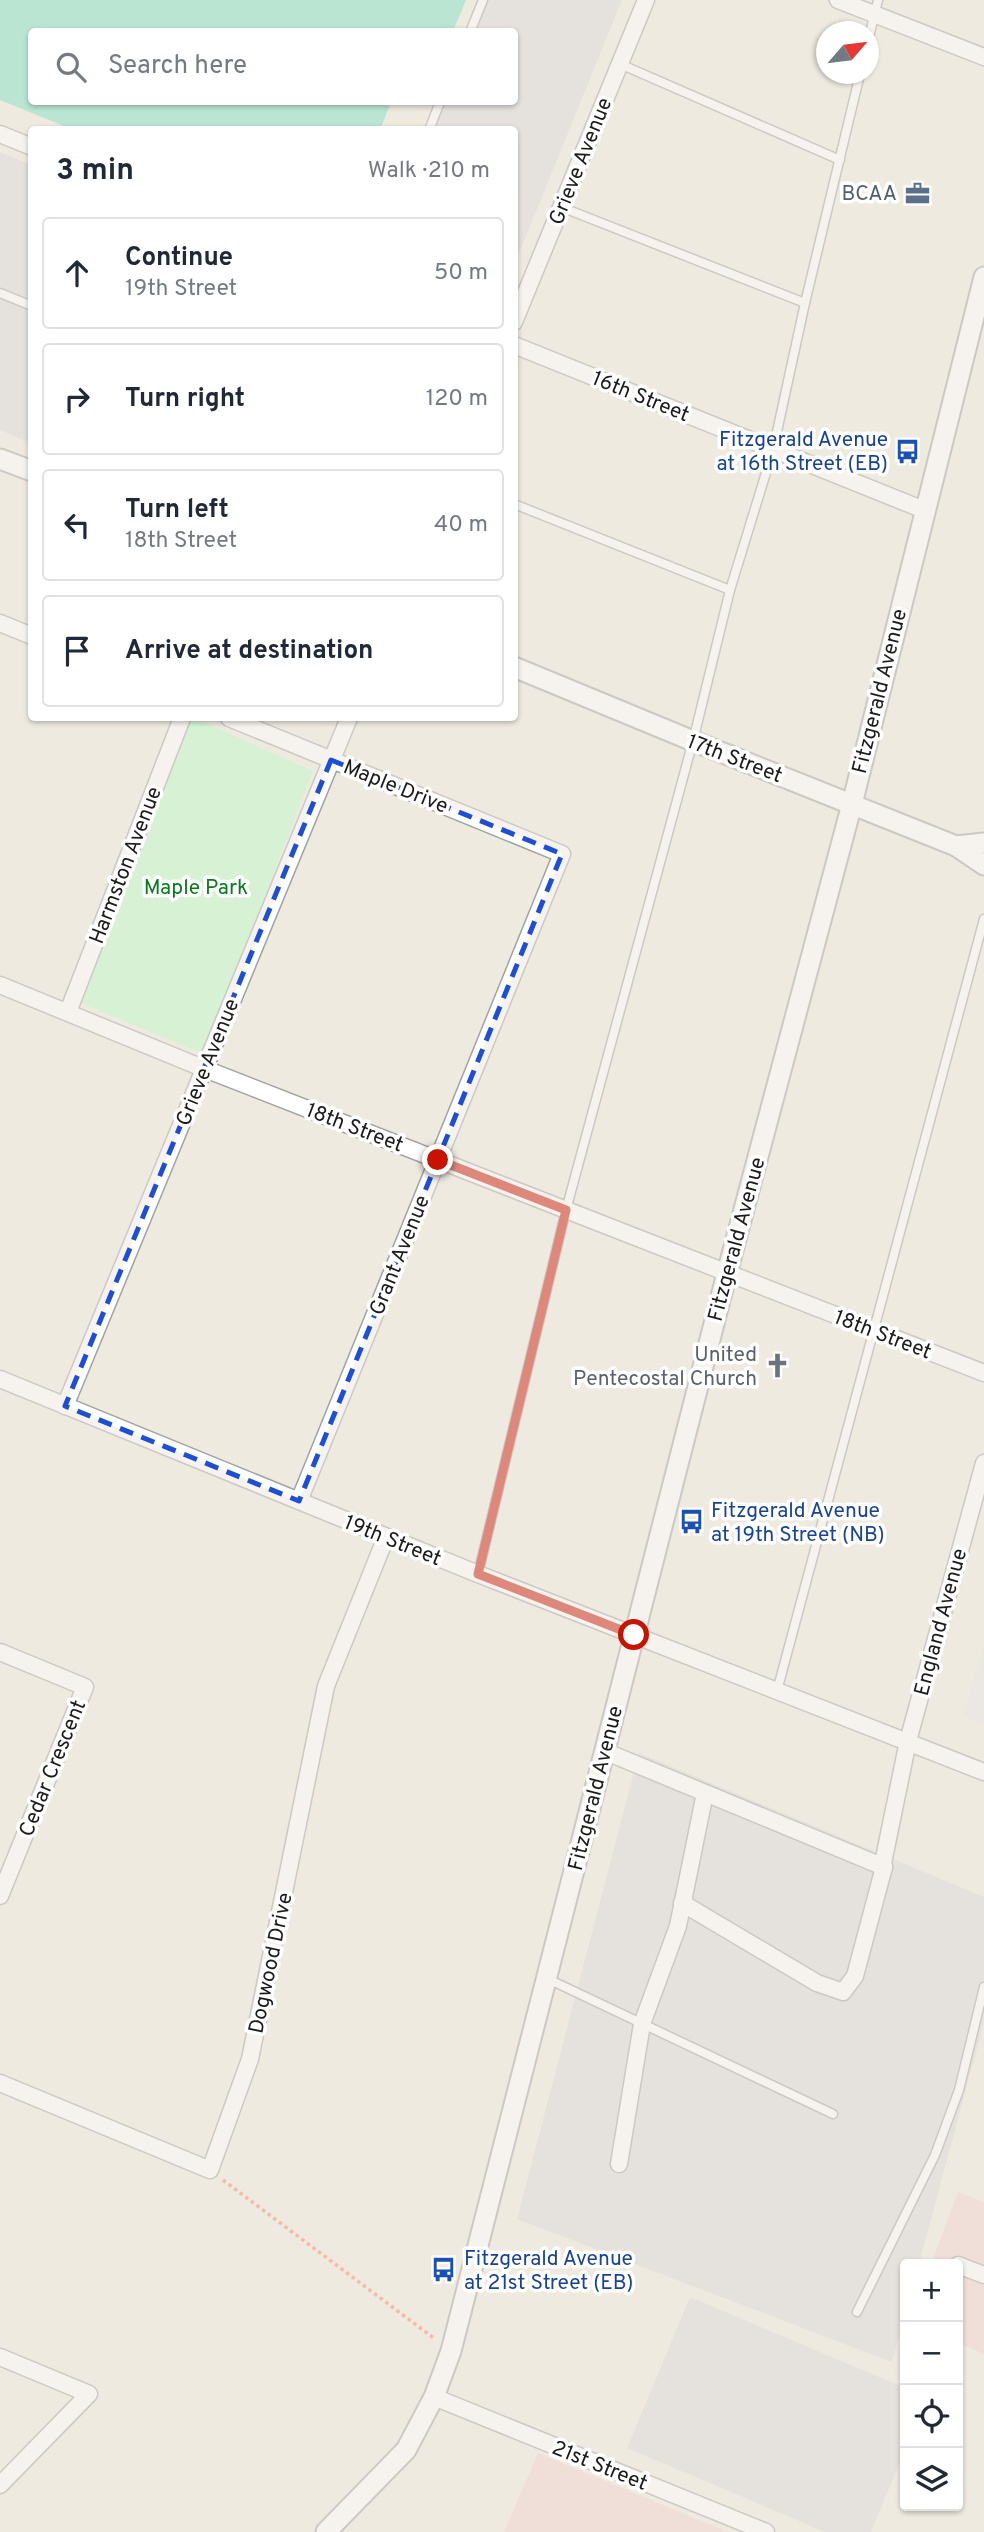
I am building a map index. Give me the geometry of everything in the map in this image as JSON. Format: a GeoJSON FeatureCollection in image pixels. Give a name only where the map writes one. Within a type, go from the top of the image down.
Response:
{"type":"FeatureCollection","features":[{"type":"Feature","properties":{"kind":"street","name":"Grieve Avenue"},"geometry":{"type":"LineString","coordinates":[[518,312],[646,0]]}},
{"type":"Feature","properties":{"kind":"street"},"geometry":{"type":"LineString","coordinates":[[838,0],[876,8],[984,57]]}},
{"type":"Feature","properties":{"kind":"street"},"geometry":{"type":"LineString","coordinates":[[0,134],[28,145]]}},
{"type":"Feature","properties":{"kind":"street","name":"Fitzgerald Avenue"},"geometry":{"type":"LineString","coordinates":[[326,2532],[406,2449],[434,2397],[451,2351],[727,1273],[852,804],[984,277]]}},
{"type":"Feature","properties":{"kind":"street","name":"16th Street"},"geometry":{"type":"LineString","coordinates":[[518,347],[924,510]]}},
{"type":"Feature","properties":{"kind":"street"},"geometry":{"type":"LineString","coordinates":[[0,459],[28,470]]}},
{"type":"Feature","properties":{"kind":"street"},"geometry":{"type":"LineString","coordinates":[[0,623],[28,634]]}},
{"type":"Feature","properties":{"kind":"street","name":"17th Street"},"geometry":{"type":"LineString","coordinates":[[518,669],[956,846],[984,865]]}},
{"type":"Feature","properties":{"kind":"street","name":"Harmston Avenue"},"geometry":{"type":"LineString","coordinates":[[68,1012],[181,721]]}},
{"type":"Feature","properties":{"kind":"street","name":"Maple Drive"},"geometry":{"type":"LineString","coordinates":[[236,721],[562,854]]}},
{"type":"Feature","properties":{"kind":"street","name":"Grieve Avenue"},"geometry":{"type":"LineString","coordinates":[[65,1406],[348,721]]}},
{"type":"Feature","properties":{"kind":"street","name":"17th Street"},"geometry":{"type":"LineString","coordinates":[[956,846],[984,843]]}},
{"type":"Feature","properties":{"kind":"street","name":"Grant Avenue"},"geometry":{"type":"LineString","coordinates":[[299,1501],[562,854]]}},
{"type":"Feature","properties":{"kind":"street","name":"18th Street"},"geometry":{"type":"LineString","coordinates":[[0,985],[205,1069],[984,1373]]}},
{"type":"Feature","properties":{"kind":"street","name":"19th Street"},"geometry":{"type":"LineString","coordinates":[[0,1380],[478,1574],[984,1772]]}},
{"type":"Feature","properties":{"kind":"street","name":"England Avenue"},"geometry":{"type":"LineString","coordinates":[[682,1903],[817,1983],[844,1992],[855,1976],[884,1867],[908,1741],[984,1463]]}},
{"type":"Feature","properties":{"kind":"street","name":"Dogwood Drive"},"geometry":{"type":"LineString","coordinates":[[210,2170],[250,2059],[326,1686],[386,1536]]}},
{"type":"Feature","properties":{"kind":"street","name":"Cedar Crescent"},"geometry":{"type":"LineString","coordinates":[[0,1652],[85,1687],[0,1896]]}},
{"type":"Feature","properties":{"kind":"street"},"geometry":{"type":"LineString","coordinates":[[604,1751],[884,1867]]}},
{"type":"Feature","properties":{"kind":"street"},"geometry":{"type":"LineString","coordinates":[[619,2164],[642,2024],[678,1926],[705,1793]]}},
{"type":"Feature","properties":{"kind":"street"},"geometry":{"type":"LineString","coordinates":[[0,2083],[210,2170]]}},
{"type":"Feature","properties":{"kind":"street"},"geometry":{"type":"LineString","coordinates":[[963,2267],[984,2276]]}},
{"type":"Feature","properties":{"kind":"street"},"geometry":{"type":"LineString","coordinates":[[0,2357],[89,2394],[0,2485]]}},
{"type":"Feature","properties":{"kind":"street","name":"21st Street"},"geometry":{"type":"LineString","coordinates":[[434,2397],[766,2532]]}},
{"type":"Feature","properties":{"kind":"lane"},"geometry":{"type":"LineString","coordinates":[[472,28],[483,0]]}},
{"type":"Feature","properties":{"kind":"lane"},"geometry":{"type":"LineString","coordinates":[[620,64],[840,160]]}},
{"type":"Feature","properties":{"kind":"lane"},"geometry":{"type":"LineString","coordinates":[[478,1574],[566,1210],[730,590],[774,450],[805,303],[858,84]]}},
{"type":"Feature","properties":{"kind":"lane"},"geometry":{"type":"LineString","coordinates":[[431,126],[439,105]]}},
{"type":"Feature","properties":{"kind":"lane"},"geometry":{"type":"LineString","coordinates":[[561,206],[805,303]]}},
{"type":"Feature","properties":{"kind":"lane"},"geometry":{"type":"LineString","coordinates":[[0,293],[28,304]]}},
{"type":"Feature","properties":{"kind":"lane"},"geometry":{"type":"LineString","coordinates":[[518,506],[730,590]]}},
{"type":"Feature","properties":{"kind":"lane"},"geometry":{"type":"LineString","coordinates":[[777,1691],[984,919]]}},
{"type":"Feature","properties":{"kind":"lane"},"geometry":{"type":"LineString","coordinates":[[546,1978],[834,2115]]}},
{"type":"Feature","properties":{"kind":"lane"},"geometry":{"type":"LineString","coordinates":[[857,2312],[935,2155],[958,2090],[984,1987]]}},
{"type":"Feature","properties":{"kind":"path"},"geometry":{"type":"LineString","coordinates":[[210,2170],[451,2351]]}},
{"type":"Feature","properties":{"kind":"highlighted area"},"geometry":{"type":"Polygon","coordinates":[[[331,760],[562,854],[299,1501],[65,1406],[331,760]]]}},
{"type":"Feature","properties":{"kind":"shaded area"},"geometry":{"type":"Polygon","coordinates":[[[483,0],[622,0],[518,256],[518,126],[431,126],[439,105],[518,105],[518,28],[471,28],[483,0]]]}},
{"type":"Feature","properties":{"kind":"shaded area"},"geometry":{"type":"Polygon","coordinates":[[[0,152],[28,164],[28,442],[0,430],[0,152]]]}},
{"type":"Feature","properties":{"kind":"shaded area"},"geometry":{"type":"Polygon","coordinates":[[[984,1646],[984,1724],[963,1715],[984,1646]]]}},
{"type":"Feature","properties":{"kind":"shaded area"},"geometry":{"type":"Polygon","coordinates":[[[639,1753],[984,1897],[984,2022],[920,2259],[900,2259],[900,2332],[892,2362],[517,2219],[639,1753]]]}},
{"type":"Feature","properties":{"kind":"shaded area"},"geometry":{"type":"Polygon","coordinates":[[[958,2192],[984,2202],[984,2354],[963,2345],[963,2259],[933,2259],[958,2192]]]}},
{"type":"Feature","properties":{"kind":"shaded area"},"geometry":{"type":"Polygon","coordinates":[[[690,2297],[900,2386],[900,2462],[871,2532],[825,2532],[627,2448],[690,2297]]]}},
{"type":"Feature","properties":{"kind":"shaded area"},"geometry":{"type":"Polygon","coordinates":[[[538,2453],[728,2532],[504,2532],[538,2453]]]}},
{"type":"Feature","properties":{"kind":"green space"},"geometry":{"type":"Polygon","coordinates":[[[0,0],[466,0],[454,28],[28,28],[28,105],[390,105],[382,126],[64,126],[0,100],[0,0]]]}},
{"type":"Feature","properties":{"kind":"green space","name":"Maple Park"},"geometry":{"type":"Polygon","coordinates":[[[187,721],[201,721],[313,771],[204,1054],[78,1002],[187,721]]]}},
{"type":"Feature","properties":{"kind":"place","name":"BCAA"},"geometry":{"type":"Point","coordinates":[917,193]}},
{"type":"Feature","properties":{"kind":"place","name":"Fitzgerald Avenue at 16th Street (EB)"},"geometry":{"type":"Point","coordinates":[908,451]}},
{"type":"Feature","properties":{"kind":"place","name":"United Pentecostal Church"},"geometry":{"type":"Point","coordinates":[777,1366]}},
{"type":"Feature","properties":{"kind":"place","name":"Fitzgerald Avenue at 19th Street (NB)"},"geometry":{"type":"Point","coordinates":[691,1522]}},
{"type":"Feature","properties":{"kind":"place","name":"Fitzgerald Avenue at 21st Street (EB)"},"geometry":{"type":"Point","coordinates":[444,2270]}},
{"type":"Feature","properties":{"kind":"route"},"geometry":{"type":"LineString","coordinates":[[438,1160],[566,1210],[478,1574],[634,1635]]}}]}
